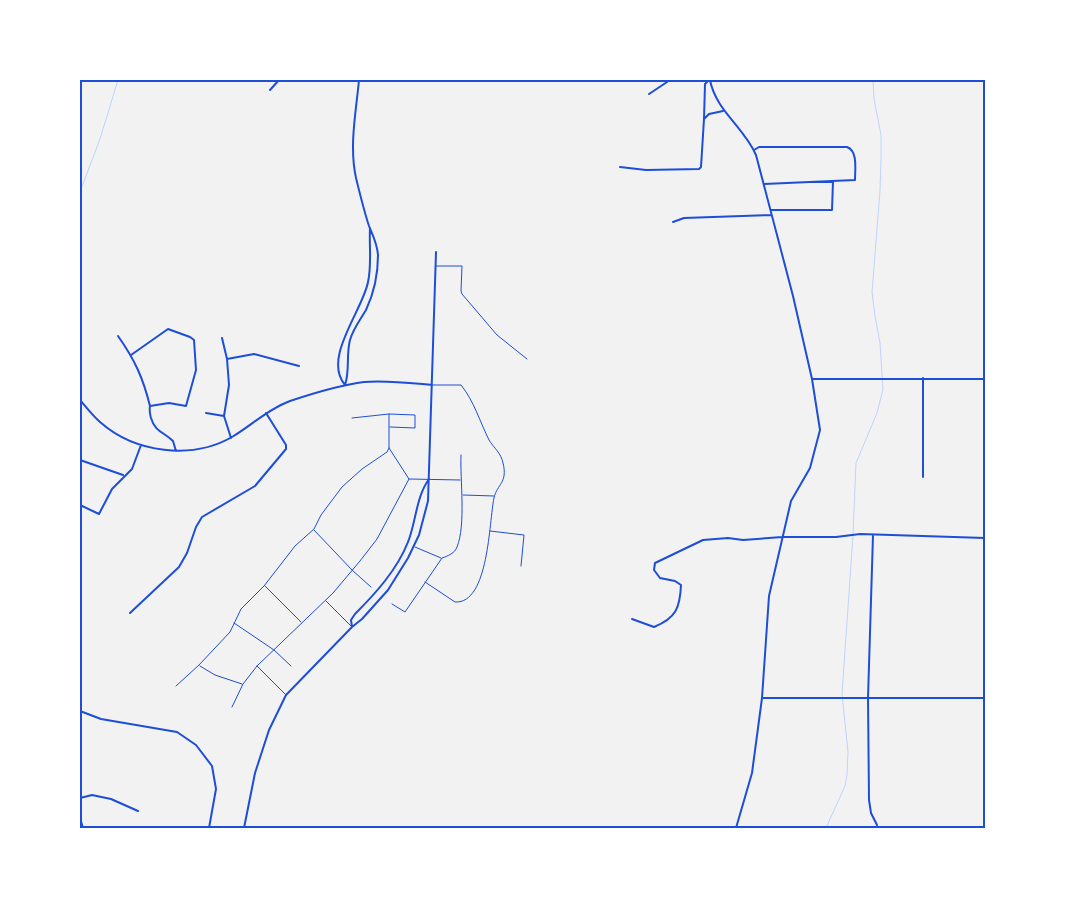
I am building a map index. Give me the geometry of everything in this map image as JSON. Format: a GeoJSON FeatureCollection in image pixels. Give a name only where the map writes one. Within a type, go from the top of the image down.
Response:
{"type":"FeatureCollection","features":[{"type":"Feature","properties":{"kind":"street"},"geometry":{"type":"LineString","coordinates":[[270,90],[279,80]]}},
{"type":"Feature","properties":{"kind":"street"},"geometry":{"type":"LineString","coordinates":[[346,385],[348,350],[351,338],[370,300],[376,276],[378,252],[376,238],[370,227],[356,176],[353,155],[359,80]]}},
{"type":"Feature","properties":{"kind":"street"},"geometry":{"type":"LineString","coordinates":[[649,94],[670,80]]}},
{"type":"Feature","properties":{"kind":"street"},"geometry":{"type":"LineString","coordinates":[[620,167],[646,170],[699,170],[701,167],[705,84],[709,80],[723,111],[746,137],[754,150],[793,296],[812,379],[820,430],[810,468],[791,501],[769,596],[762,698],[752,773],[736,828]]}},
{"type":"Feature","properties":{"kind":"street"},"geometry":{"type":"LineString","coordinates":[[704,119],[709,114],[723,111]]}},
{"type":"Feature","properties":{"kind":"street"},"geometry":{"type":"LineString","coordinates":[[754,150],[759,147],[849,147],[854,153],[855,180],[764,184]]}},
{"type":"Feature","properties":{"kind":"street"},"geometry":{"type":"LineString","coordinates":[[770,210],[832,210],[833,181]]}},
{"type":"Feature","properties":{"kind":"street"},"geometry":{"type":"LineString","coordinates":[[673,222],[684,218],[771,215]]}},
{"type":"Feature","properties":{"kind":"street"},"geometry":{"type":"LineString","coordinates":[[346,385],[341,380],[340,374],[341,349],[348,328],[368,284],[370,227]]}},
{"type":"Feature","properties":{"kind":"street"},"geometry":{"type":"LineString","coordinates":[[244,828],[255,774],[270,730],[286,695],[352,626],[362,619],[388,590],[414,546],[425,514],[428,501],[429,479],[436,252]]}},
{"type":"Feature","properties":{"kind":"street"},"geometry":{"type":"LineString","coordinates":[[131,355],[168,329],[194,340],[196,370],[186,406],[169,403],[150,406]]}},
{"type":"Feature","properties":{"kind":"street"},"geometry":{"type":"LineString","coordinates":[[118,336],[131,355],[144,380],[153,425],[173,441],[176,451]]}},
{"type":"Feature","properties":{"kind":"street"},"geometry":{"type":"LineString","coordinates":[[222,338],[227,359],[229,385],[224,416],[231,438]]}},
{"type":"Feature","properties":{"kind":"street"},"geometry":{"type":"LineString","coordinates":[[227,359],[254,354],[299,366]]}},
{"type":"Feature","properties":{"kind":"street"},"geometry":{"type":"LineString","coordinates":[[923,378],[923,476]]}},
{"type":"Feature","properties":{"kind":"street"},"geometry":{"type":"LineString","coordinates":[[812,379],[985,379]]}},
{"type":"Feature","properties":{"kind":"street"},"geometry":{"type":"LineString","coordinates":[[80,400],[101,423],[125,438],[141,445],[176,451],[202,448],[231,438],[277,406],[346,385],[366,382],[389,382],[432,385]]}},
{"type":"Feature","properties":{"kind":"street"},"geometry":{"type":"LineString","coordinates":[[130,613],[179,567],[202,517],[254,486],[286,449],[286,445],[266,413]]}},
{"type":"Feature","properties":{"kind":"street"},"geometry":{"type":"LineString","coordinates":[[206,414],[224,416]]}},
{"type":"Feature","properties":{"kind":"street"},"geometry":{"type":"LineString","coordinates":[[80,505],[100,514],[112,489],[132,469],[141,445]]}},
{"type":"Feature","properties":{"kind":"street"},"geometry":{"type":"LineString","coordinates":[[80,460],[124,475]]}},
{"type":"Feature","properties":{"kind":"street"},"geometry":{"type":"LineString","coordinates":[[352,626],[355,614],[384,581],[404,552],[422,492],[429,479]]}},
{"type":"Feature","properties":{"kind":"street"},"geometry":{"type":"LineString","coordinates":[[632,619],[654,627],[666,621],[678,609],[681,585],[674,581],[660,578],[654,570],[655,563],[703,540],[836,537],[860,534],[985,538]]}},
{"type":"Feature","properties":{"kind":"street"},"geometry":{"type":"LineString","coordinates":[[873,535],[868,698],[869,800],[872,813],[878,825]]}},
{"type":"Feature","properties":{"kind":"street"},"geometry":{"type":"LineString","coordinates":[[762,698],[985,698]]}},
{"type":"Feature","properties":{"kind":"street"},"geometry":{"type":"LineString","coordinates":[[80,711],[101,719],[177,732],[196,745],[212,766],[216,789],[209,828]]}},
{"type":"Feature","properties":{"kind":"street"},"geometry":{"type":"LineString","coordinates":[[80,798],[92,795],[111,799],[138,811]]}},
{"type":"Feature","properties":{"kind":"street"},"geometry":{"type":"LineString","coordinates":[[80,818],[83,828]]}},
{"type":"Feature","properties":{"kind":"lane"},"geometry":{"type":"LineString","coordinates":[[436,266],[462,266],[462,294],[496,334],[527,359]]}},
{"type":"Feature","properties":{"kind":"lane"},"geometry":{"type":"LineString","coordinates":[[425,582],[455,602],[465,601],[478,585],[484,571],[494,496],[502,484],[505,473],[500,453],[491,443],[467,393],[461,385],[432,385]]}},
{"type":"Feature","properties":{"kind":"lane"},"geometry":{"type":"LineString","coordinates":[[389,414],[389,448],[409,479]]}},
{"type":"Feature","properties":{"kind":"lane"},"geometry":{"type":"LineString","coordinates":[[352,418],[389,414],[415,415],[415,428],[389,427]]}},
{"type":"Feature","properties":{"kind":"lane"},"geometry":{"type":"LineString","coordinates":[[176,686],[200,665],[230,632],[241,609],[264,586],[295,546],[314,529],[320,515],[342,487],[362,469],[387,452],[389,448]]}},
{"type":"Feature","properties":{"kind":"lane"},"geometry":{"type":"LineString","coordinates":[[392,604],[405,612],[442,558],[457,548],[462,516],[461,455]]}},
{"type":"Feature","properties":{"kind":"lane"},"geometry":{"type":"LineString","coordinates":[[409,479],[460,480]]}},
{"type":"Feature","properties":{"kind":"lane"},"geometry":{"type":"LineString","coordinates":[[232,707],[243,684],[257,666],[325,600],[377,539],[409,479]]}},
{"type":"Feature","properties":{"kind":"lane"},"geometry":{"type":"LineString","coordinates":[[461,495],[494,496]]}},
{"type":"Feature","properties":{"kind":"lane"},"geometry":{"type":"LineString","coordinates":[[314,529],[352,570],[371,587]]}},
{"type":"Feature","properties":{"kind":"lane"},"geometry":{"type":"LineString","coordinates":[[489,530],[524,536],[521,566]]}},
{"type":"Feature","properties":{"kind":"lane"},"geometry":{"type":"LineString","coordinates":[[414,546],[442,558]]}},
{"type":"Feature","properties":{"kind":"lane"},"geometry":{"type":"LineString","coordinates":[[264,586],[301,623]]}},
{"type":"Feature","properties":{"kind":"lane"},"geometry":{"type":"LineString","coordinates":[[325,600],[352,626]]}},
{"type":"Feature","properties":{"kind":"lane"},"geometry":{"type":"LineString","coordinates":[[234,622],[274,650],[290,666]]}},
{"type":"Feature","properties":{"kind":"lane"},"geometry":{"type":"LineString","coordinates":[[200,665],[215,675],[243,684]]}},
{"type":"Feature","properties":{"kind":"lane"},"geometry":{"type":"LineString","coordinates":[[257,666],[286,695]]}},
{"type":"Feature","properties":{"kind":"waterway"},"geometry":{"type":"LineString","coordinates":[[80,192],[100,139],[118,80]]}},
{"type":"Feature","properties":{"kind":"waterway"},"geometry":{"type":"LineString","coordinates":[[826,828],[845,786],[847,775],[848,752],[842,694],[856,463],[877,413],[883,389],[880,343],[872,292],[881,158],[881,135],[874,99],[873,80]]}}]}
